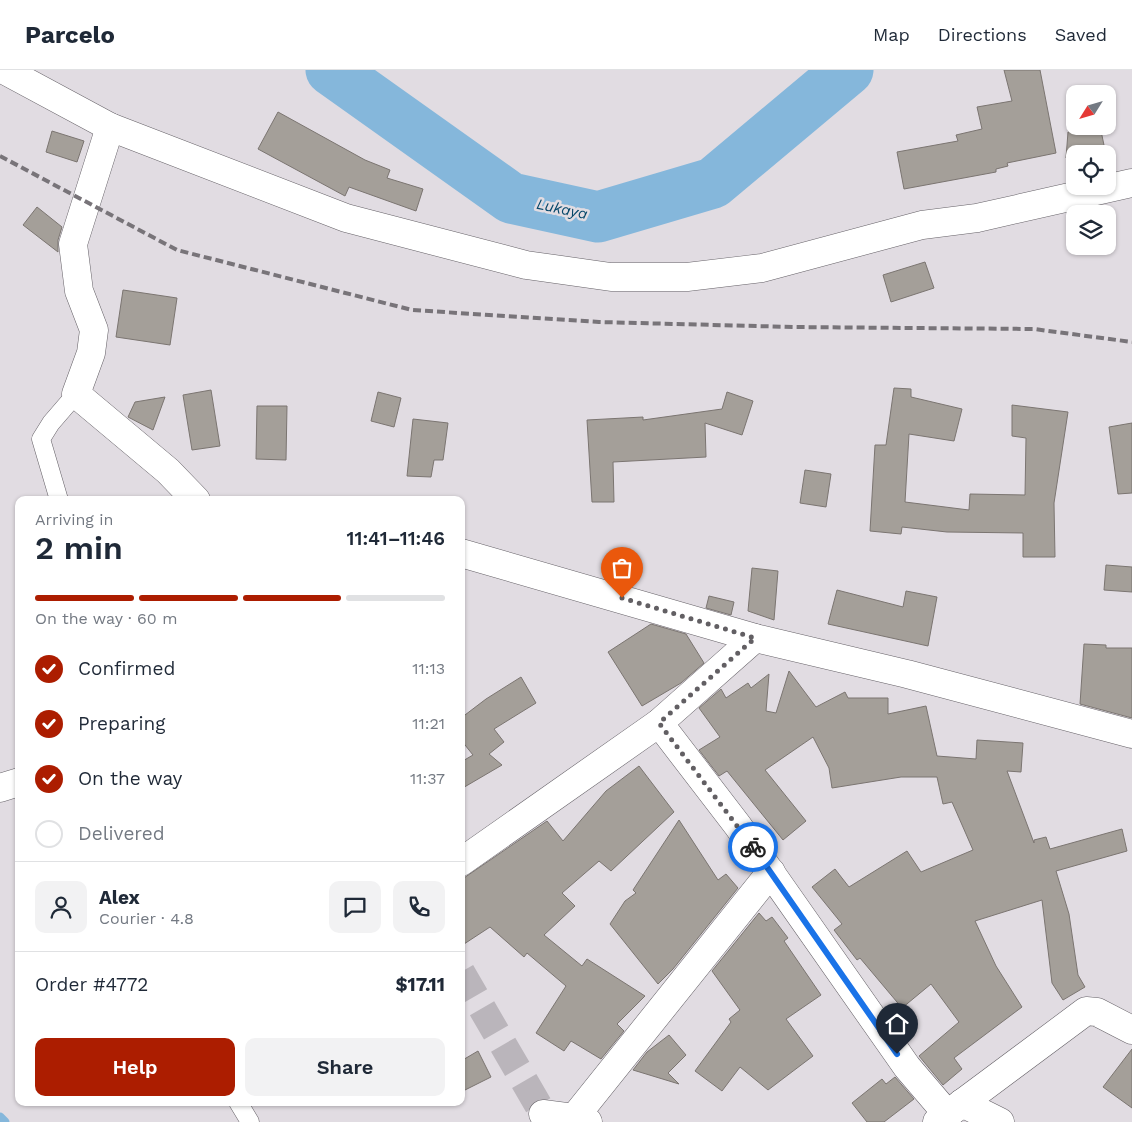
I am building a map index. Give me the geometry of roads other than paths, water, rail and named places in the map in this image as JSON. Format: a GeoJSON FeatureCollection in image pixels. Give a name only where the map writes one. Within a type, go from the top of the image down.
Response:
{"type":"FeatureCollection","features":[{"type":"Feature","properties":{"kind":"street"},"geometry":{"type":"LineString","coordinates":[[4,70],[110,127],[346,218],[526,265],[611,277],[687,277],[762,268],[922,225],[977,218],[1132,183]]}},
{"type":"Feature","properties":{"kind":"street"},"geometry":{"type":"LineString","coordinates":[[110,127],[74,244],[79,291],[94,330],[90,353],[76,394],[168,471],[192,496]]}},
{"type":"Feature","properties":{"kind":"street"},"geometry":{"type":"LineString","coordinates":[[465,554],[755,638],[907,674],[1132,734]]}},
{"type":"Feature","properties":{"kind":"street"},"geometry":{"type":"LineString","coordinates":[[465,859],[659,723],[755,638]]}},
{"type":"Feature","properties":{"kind":"street"},"geometry":{"type":"LineString","coordinates":[[659,723],[771,872],[907,1067],[949,1113],[1000,1122]]}},
{"type":"Feature","properties":{"kind":"street"},"geometry":{"type":"LineString","coordinates":[[0,788],[15,783]]}},
{"type":"Feature","properties":{"kind":"street"},"geometry":{"type":"LineString","coordinates":[[543,1114],[581,1120],[771,872]]}},
{"type":"Feature","properties":{"kind":"street"},"geometry":{"type":"LineString","coordinates":[[949,1113],[1086,1012],[1097,1012],[1132,1030]]}},
{"type":"Feature","properties":{"kind":"lane"},"geometry":{"type":"LineString","coordinates":[[58,496],[41,439],[51,423],[76,394]]}},
{"type":"Feature","properties":{"kind":"lane"},"geometry":{"type":"LineString","coordinates":[[240,1106],[250,1122]]}},
{"type":"Feature","properties":{"kind":"waterway","name":"Lukaya"},"geometry":{"type":"LineString","coordinates":[[331,70],[511,198],[598,217],[713,183],[848,70]]}},
{"type":"Feature","properties":{"kind":"waterway"},"geometry":{"type":"LineString","coordinates":[[0,1117],[5,1122]]}},
{"type":"Feature","properties":{"kind":"tunnel"},"geometry":{"type":"LineString","coordinates":[[465,979],[548,1122]]}},
{"type":"Feature","properties":{"kind":"railway"},"geometry":{"type":"LineString","coordinates":[[0,156],[177,250],[412,310],[599,322],[793,327],[1034,329],[1132,342]]}}]}
